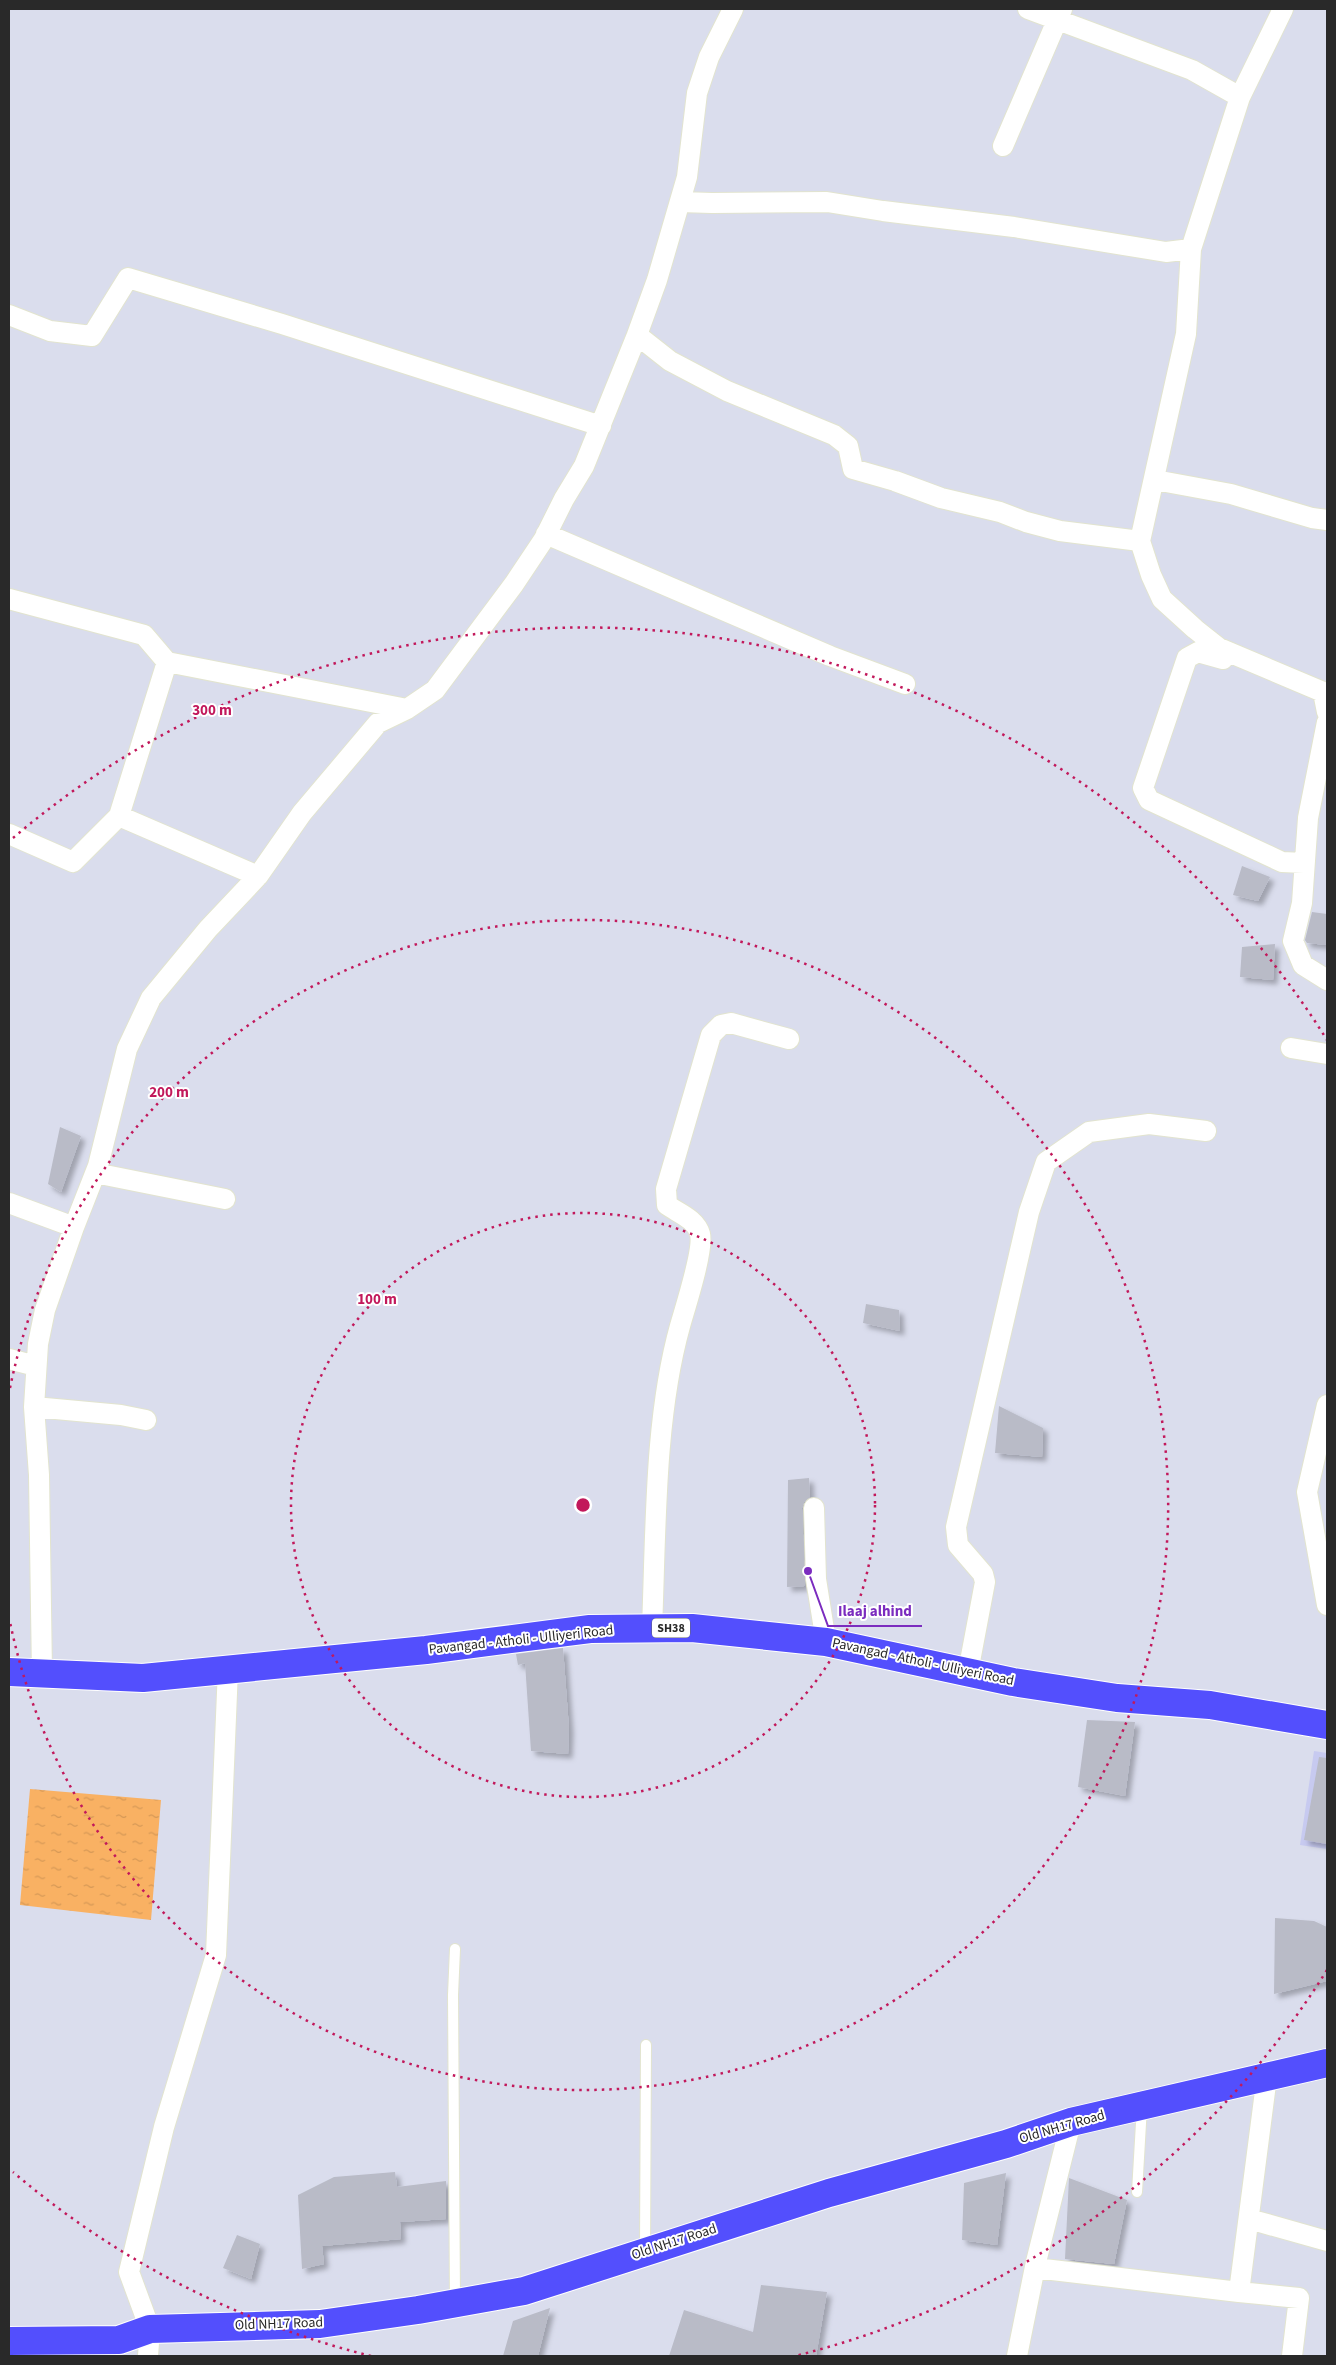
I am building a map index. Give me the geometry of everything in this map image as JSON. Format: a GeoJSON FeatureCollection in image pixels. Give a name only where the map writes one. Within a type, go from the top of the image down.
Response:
{"type":"FeatureCollection","features":[{"type":"Feature","properties":{"kind":"main road","name":"Pavangad - Atholi - Ulliyeri Road"},"geometry":{"type":"LineString","coordinates":[[9,1672],[143,1678],[228,1668],[426,1650],[590,1629],[692,1628],[826,1642],[1013,1682],[1117,1698],[1210,1705],[1327,1725]]}},
{"type":"Feature","properties":{"kind":"main road","name":"Old NH17 Road"},"geometry":{"type":"LineString","coordinates":[[9,2341],[75,2348],[119,2340],[150,2329],[320,2324],[524,2291],[829,2193],[1006,2144],[1071,2122],[1327,2063]]}},
{"type":"Feature","properties":{"kind":"street"},"geometry":{"type":"LineString","coordinates":[[42,1673],[39,1475],[34,1407],[38,1344],[45,1310],[95,1173],[127,1049],[151,998],[208,929],[258,876],[302,813],[378,724],[407,709],[436,690],[514,584],[546,534],[584,466],[657,280],[687,177],[697,94],[708,56],[733,9]]}},
{"type":"Feature","properties":{"kind":"street"},"geometry":{"type":"LineString","coordinates":[[1028,9],[1060,14],[1192,70],[1240,97]]}},
{"type":"Feature","properties":{"kind":"street"},"geometry":{"type":"LineString","coordinates":[[1283,9],[1240,97],[1191,249],[1186,334],[1140,541],[1151,575],[1162,600],[1195,630],[1227,652],[1323,692],[1327,712]]}},
{"type":"Feature","properties":{"kind":"street"},"geometry":{"type":"LineString","coordinates":[[1003,146],[1060,14]]}},
{"type":"Feature","properties":{"kind":"street"},"geometry":{"type":"LineString","coordinates":[[680,202],[827,202],[883,211],[1014,227],[1166,252],[1191,249]]}},
{"type":"Feature","properties":{"kind":"street"},"geometry":{"type":"LineString","coordinates":[[9,315],[50,331],[92,336],[128,278],[282,324],[601,426]]}},
{"type":"Feature","properties":{"kind":"street"},"geometry":{"type":"LineString","coordinates":[[637,335],[670,361],[726,391],[834,435],[848,446],[853,469],[896,481],[941,498],[1000,512],[1051,529],[1140,541]]}},
{"type":"Feature","properties":{"kind":"street"},"geometry":{"type":"LineString","coordinates":[[1155,480],[1231,494],[1312,518],[1327,520]]}},
{"type":"Feature","properties":{"kind":"street"},"geometry":{"type":"LineString","coordinates":[[546,534],[830,656],[905,684]]}},
{"type":"Feature","properties":{"kind":"street"},"geometry":{"type":"LineString","coordinates":[[9,599],[144,635],[167,662],[407,709]]}},
{"type":"Feature","properties":{"kind":"street"},"geometry":{"type":"LineString","coordinates":[[1227,652],[1223,659],[1198,652],[1187,658],[1143,788],[1149,800],[1273,858],[1282,862],[1304,862]]}},
{"type":"Feature","properties":{"kind":"street"},"geometry":{"type":"LineString","coordinates":[[9,834],[73,862],[119,816],[167,662]]}},
{"type":"Feature","properties":{"kind":"street"},"geometry":{"type":"LineString","coordinates":[[1327,722],[1308,818],[1302,902],[1293,941],[1303,965],[1327,980]]}},
{"type":"Feature","properties":{"kind":"street"},"geometry":{"type":"LineString","coordinates":[[119,816],[258,876]]}},
{"type":"Feature","properties":{"kind":"street"},"geometry":{"type":"LineString","coordinates":[[652,1628],[662,1423],[674,1346],[695,1274],[700,1235],[694,1222],[667,1205],[666,1189],[711,1035],[721,1026],[731,1023],[789,1039]]}},
{"type":"Feature","properties":{"kind":"street"},"geometry":{"type":"LineString","coordinates":[[1291,1048],[1327,1054]]}},
{"type":"Feature","properties":{"kind":"street"},"geometry":{"type":"LineString","coordinates":[[968,1672],[985,1582],[983,1574],[958,1545],[956,1527],[1037,1182],[1046,1162],[1089,1132],[1150,1124],[1206,1130]]}},
{"type":"Feature","properties":{"kind":"street"},"geometry":{"type":"LineString","coordinates":[[95,1173],[225,1199]]}},
{"type":"Feature","properties":{"kind":"street"},"geometry":{"type":"LineString","coordinates":[[9,1203],[74,1227]]}},
{"type":"Feature","properties":{"kind":"street"},"geometry":{"type":"LineString","coordinates":[[9,1359],[36,1366]]}},
{"type":"Feature","properties":{"kind":"street"},"geometry":{"type":"LineString","coordinates":[[1327,1404],[1307,1492],[1327,1605]]}},
{"type":"Feature","properties":{"kind":"street"},"geometry":{"type":"LineString","coordinates":[[34,1407],[121,1415],[146,1420]]}},
{"type":"Feature","properties":{"kind":"street"},"geometry":{"type":"LineString","coordinates":[[814,1508],[816,1579],[826,1642]]}},
{"type":"Feature","properties":{"kind":"street"},"geometry":{"type":"LineString","coordinates":[[148,2356],[150,2329],[129,2272],[164,2127],[216,1955],[228,1668]]}},
{"type":"Feature","properties":{"kind":"street"},"geometry":{"type":"LineString","coordinates":[[1239,2292],[1267,2076]]}},
{"type":"Feature","properties":{"kind":"street"},"geometry":{"type":"LineString","coordinates":[[1017,2356],[1035,2268],[1071,2122]]}},
{"type":"Feature","properties":{"kind":"street"},"geometry":{"type":"LineString","coordinates":[[1249,2219],[1327,2241]]}},
{"type":"Feature","properties":{"kind":"street"},"geometry":{"type":"LineString","coordinates":[[1035,2268],[1299,2298],[1292,2356]]}},
{"type":"Feature","properties":{"kind":"lane"},"geometry":{"type":"LineString","coordinates":[[455,1949],[453,1995],[455,2303]]}},
{"type":"Feature","properties":{"kind":"lane"},"geometry":{"type":"LineString","coordinates":[[645,2251],[646,2045]]}},
{"type":"Feature","properties":{"kind":"lane"},"geometry":{"type":"LineString","coordinates":[[1137,2192],[1142,2105]]}},
{"type":"Feature","properties":{"kind":"shaded area"},"geometry":{"type":"Polygon","coordinates":[[[1314,1751],[1327,1753],[1327,1849],[1300,1845],[1314,1751]]]}},
{"type":"Feature","properties":{"kind":"water"},"geometry":{"type":"Polygon","coordinates":[[[30,1789],[161,1800],[151,1920],[20,1905],[30,1789]]]}},
{"type":"Feature","properties":{"kind":"building"},"geometry":{"type":"Polygon","coordinates":[[[1242,866],[1270,877],[1258,901],[1233,895],[1242,866]]]}},
{"type":"Feature","properties":{"kind":"building"},"geometry":{"type":"Polygon","coordinates":[[[1312,912],[1327,914],[1327,945],[1307,943],[1305,940],[1312,912]]]}},
{"type":"Feature","properties":{"kind":"building"},"geometry":{"type":"Polygon","coordinates":[[[1275,944],[1273,980],[1240,977],[1242,947],[1275,944]]]}},
{"type":"Feature","properties":{"kind":"building"},"geometry":{"type":"Polygon","coordinates":[[[60,1127],[81,1136],[61,1192],[48,1184],[60,1127]]]}},
{"type":"Feature","properties":{"kind":"building"},"geometry":{"type":"Polygon","coordinates":[[[866,1304],[899,1310],[900,1331],[863,1323],[866,1304]]]}},
{"type":"Feature","properties":{"kind":"building"},"geometry":{"type":"Polygon","coordinates":[[[999,1406],[1043,1428],[1042,1457],[995,1453],[999,1406]]]}},
{"type":"Feature","properties":{"kind":"building"},"geometry":{"type":"Polygon","coordinates":[[[809,1478],[810,1497],[804,1502],[802,1508],[805,1586],[787,1587],[788,1480],[809,1478]]]}},
{"type":"Feature","properties":{"kind":"building"},"geometry":{"type":"Polygon","coordinates":[[[563,1648],[569,1729],[568,1754],[531,1751],[525,1663],[518,1665],[516,1654],[563,1648]]]}},
{"type":"Feature","properties":{"kind":"building"},"geometry":{"type":"Polygon","coordinates":[[[1087,1720],[1135,1722],[1125,1796],[1078,1787],[1087,1720]]]}},
{"type":"Feature","properties":{"kind":"building"},"geometry":{"type":"Polygon","coordinates":[[[1319,1757],[1327,1758],[1327,1844],[1304,1840],[1319,1757]]]}},
{"type":"Feature","properties":{"kind":"building"},"geometry":{"type":"Polygon","coordinates":[[[1275,1918],[1314,1921],[1327,1927],[1327,1981],[1274,1994],[1275,1918]]]}},
{"type":"Feature","properties":{"kind":"building"},"geometry":{"type":"Polygon","coordinates":[[[395,2172],[397,2187],[446,2181],[446,2219],[400,2222],[401,2239],[322,2246],[324,2264],[302,2269],[298,2195],[334,2177],[395,2172]]]}},
{"type":"Feature","properties":{"kind":"building"},"geometry":{"type":"Polygon","coordinates":[[[1006,2173],[997,2245],[962,2240],[964,2183],[1006,2173]]]}},
{"type":"Feature","properties":{"kind":"building"},"geometry":{"type":"Polygon","coordinates":[[[1069,2178],[1127,2200],[1114,2264],[1065,2259],[1069,2178]]]}},
{"type":"Feature","properties":{"kind":"building"},"geometry":{"type":"Polygon","coordinates":[[[237,2235],[260,2244],[251,2279],[223,2268],[237,2235]]]}},
{"type":"Feature","properties":{"kind":"building"},"geometry":{"type":"Polygon","coordinates":[[[761,2285],[827,2292],[816,2356],[669,2356],[684,2310],[753,2332],[761,2285]]]}},
{"type":"Feature","properties":{"kind":"building"},"geometry":{"type":"Polygon","coordinates":[[[550,2308],[538,2356],[503,2356],[513,2321],[550,2308]]]}},
{"type":"Feature","properties":{"kind":"place","name":"Ilaaj alhind"},"geometry":{"type":"Point","coordinates":[808,1571]}}]}
